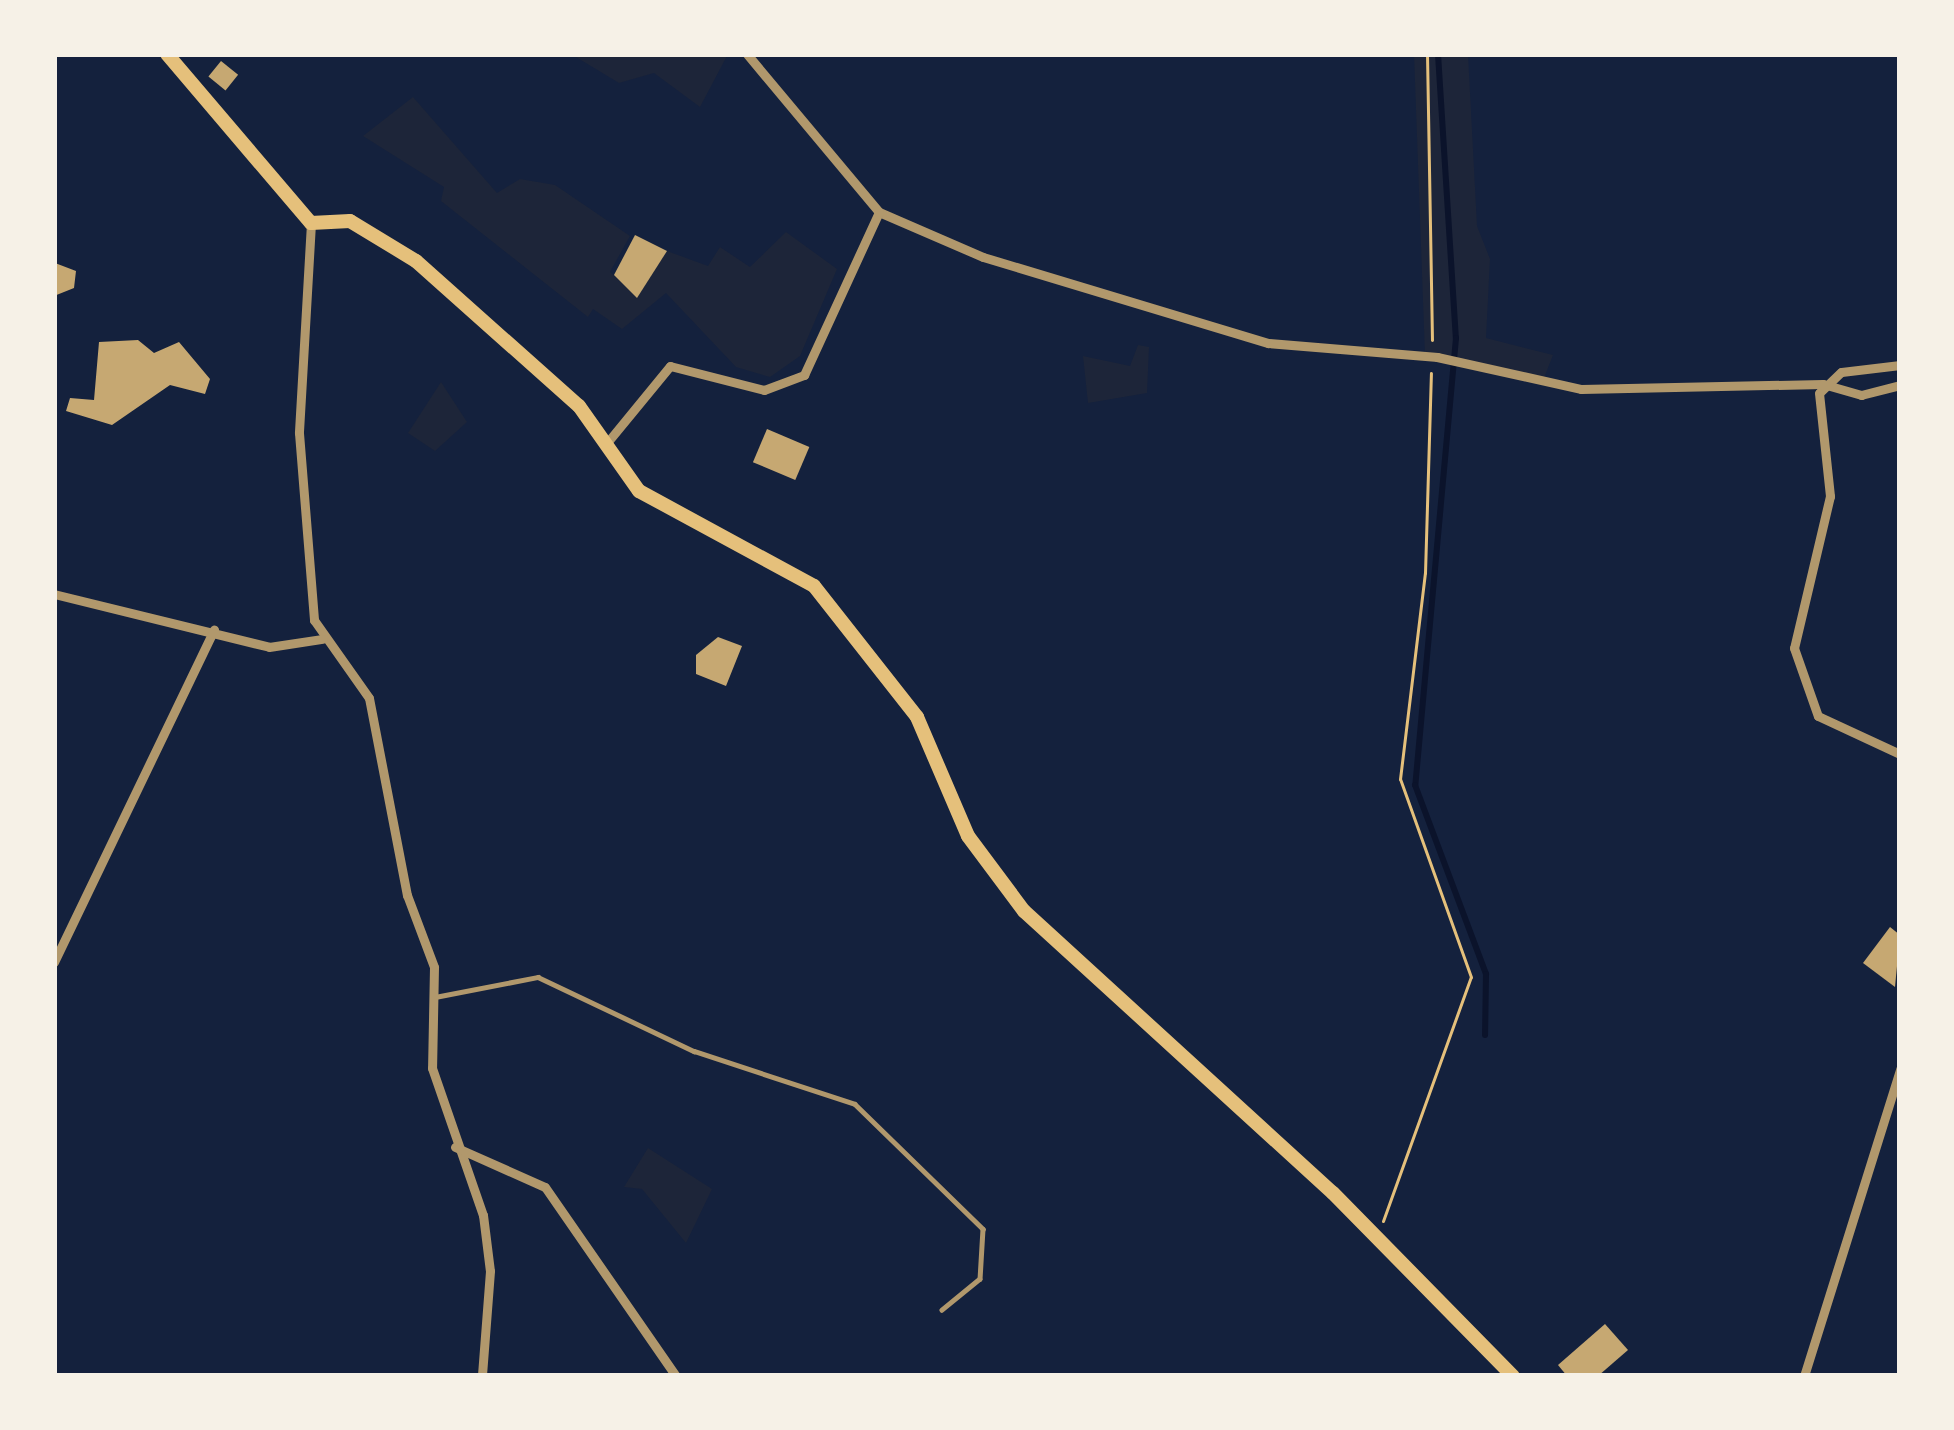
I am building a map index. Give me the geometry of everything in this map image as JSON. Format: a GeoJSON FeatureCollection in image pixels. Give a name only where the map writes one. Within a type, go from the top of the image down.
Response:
{"type":"FeatureCollection","features":[{"type":"Feature","properties":{"kind":"main road"},"geometry":{"type":"LineString","coordinates":[[166,54],[311,223],[350,221],[416,261],[505,334],[605,445],[638,491],[799,573],[830,602],[917,717],[968,836],[1024,911],[1372,1232],[1513,1376]]}},
{"type":"Feature","properties":{"kind":"street"},"geometry":{"type":"LineString","coordinates":[[747,54],[879,212],[982,257],[1245,337],[1474,363],[1581,389],[1823,384],[1900,365]]}},
{"type":"Feature","properties":{"kind":"street"},"geometry":{"type":"LineString","coordinates":[[605,445],[670,366],[764,390],[805,375],[879,212]]}},
{"type":"Feature","properties":{"kind":"street"},"geometry":{"type":"LineString","coordinates":[[311,223],[299,433],[322,639],[369,698],[383,740],[435,998],[429,1049],[455,1147],[483,1215],[490,1271],[482,1376]]}},
{"type":"Feature","properties":{"kind":"street"},"geometry":{"type":"LineString","coordinates":[[1823,384],[1861,395],[1900,385]]}},
{"type":"Feature","properties":{"kind":"street"},"geometry":{"type":"LineString","coordinates":[[1823,384],[1830,496],[1802,586],[1796,676],[1837,731],[1900,754]]}},
{"type":"Feature","properties":{"kind":"street"},"geometry":{"type":"LineString","coordinates":[[54,594],[284,649],[322,639]]}},
{"type":"Feature","properties":{"kind":"street"},"geometry":{"type":"LineString","coordinates":[[54,962],[214,630]]}},
{"type":"Feature","properties":{"kind":"street"},"geometry":{"type":"LineString","coordinates":[[1804,1376],[1900,1069]]}},
{"type":"Feature","properties":{"kind":"street"},"geometry":{"type":"LineString","coordinates":[[455,1147],[545,1187],[676,1376]]}},
{"type":"Feature","properties":{"kind":"lane"},"geometry":{"type":"LineString","coordinates":[[435,998],[538,976],[694,1052],[855,1105],[983,1229],[980,1280],[941,1310]]}},
{"type":"Feature","properties":{"kind":"path"},"geometry":{"type":"LineString","coordinates":[[1372,1232],[1402,1180],[1471,977],[1400,779],[1425,573],[1434,357],[1427,54]]}},
{"type":"Feature","properties":{"kind":"shaded area"},"geometry":{"type":"Polygon","coordinates":[[[571,54],[728,54],[700,107],[654,73],[619,83],[571,54]]]}},
{"type":"Feature","properties":{"kind":"shaded area"},"geometry":{"type":"Polygon","coordinates":[[[1414,54],[1468,54],[1477,226],[1490,259],[1486,338],[1553,355],[1542,383],[1425,356],[1414,54]]]}},
{"type":"Feature","properties":{"kind":"shaded area"},"geometry":{"type":"Polygon","coordinates":[[[413,97],[497,193],[520,179],[555,185],[630,236],[610,272],[637,297],[667,251],[708,266],[720,247],[750,267],[786,232],[837,269],[800,356],[770,377],[736,367],[666,293],[622,329],[593,309],[588,317],[441,201],[444,187],[363,136],[413,97]]]}},
{"type":"Feature","properties":{"kind":"shaded area"},"geometry":{"type":"Polygon","coordinates":[[[1138,345],[1149,347],[1147,393],[1088,403],[1083,356],[1130,366],[1138,345]]]}},
{"type":"Feature","properties":{"kind":"shaded area"},"geometry":{"type":"Polygon","coordinates":[[[441,382],[467,422],[435,451],[408,433],[441,382]]]}},
{"type":"Feature","properties":{"kind":"shaded area"},"geometry":{"type":"Polygon","coordinates":[[[648,1148],[712,1189],[686,1243],[642,1189],[624,1187],[648,1148]]]}},
{"type":"Feature","properties":{"kind":"building"},"geometry":{"type":"Polygon","coordinates":[[[221,61],[238,75],[226,90],[208,77],[221,61]]]}},
{"type":"Feature","properties":{"kind":"building"},"geometry":{"type":"Polygon","coordinates":[[[635,235],[667,251],[637,298],[614,275],[635,235]]]}},
{"type":"Feature","properties":{"kind":"building"},"geometry":{"type":"Polygon","coordinates":[[[54,238],[55,263],[76,271],[74,288],[54,296],[54,238]]]}},
{"type":"Feature","properties":{"kind":"building"},"geometry":{"type":"Polygon","coordinates":[[[138,340],[154,353],[179,342],[210,379],[205,394],[170,385],[112,425],[66,411],[70,398],[94,400],[99,342],[138,340]]]}},
{"type":"Feature","properties":{"kind":"building"},"geometry":{"type":"Polygon","coordinates":[[[767,429],[809,447],[795,480],[753,462],[767,429]]]}},
{"type":"Feature","properties":{"kind":"building"},"geometry":{"type":"Polygon","coordinates":[[[718,637],[742,646],[726,686],[696,674],[696,655],[718,637]]]}},
{"type":"Feature","properties":{"kind":"building"},"geometry":{"type":"Polygon","coordinates":[[[1890,927],[1900,935],[1895,987],[1863,963],[1890,927]]]}},
{"type":"Feature","properties":{"kind":"building"},"geometry":{"type":"Polygon","coordinates":[[[1605,1324],[1628,1350],[1598,1376],[1567,1376],[1558,1365],[1605,1324]]]}},
{"type":"Feature","properties":{"kind":"waterway"},"geometry":{"type":"LineString","coordinates":[[1438,54],[1456,338],[1415,785],[1486,974],[1485,1035]]}}]}
